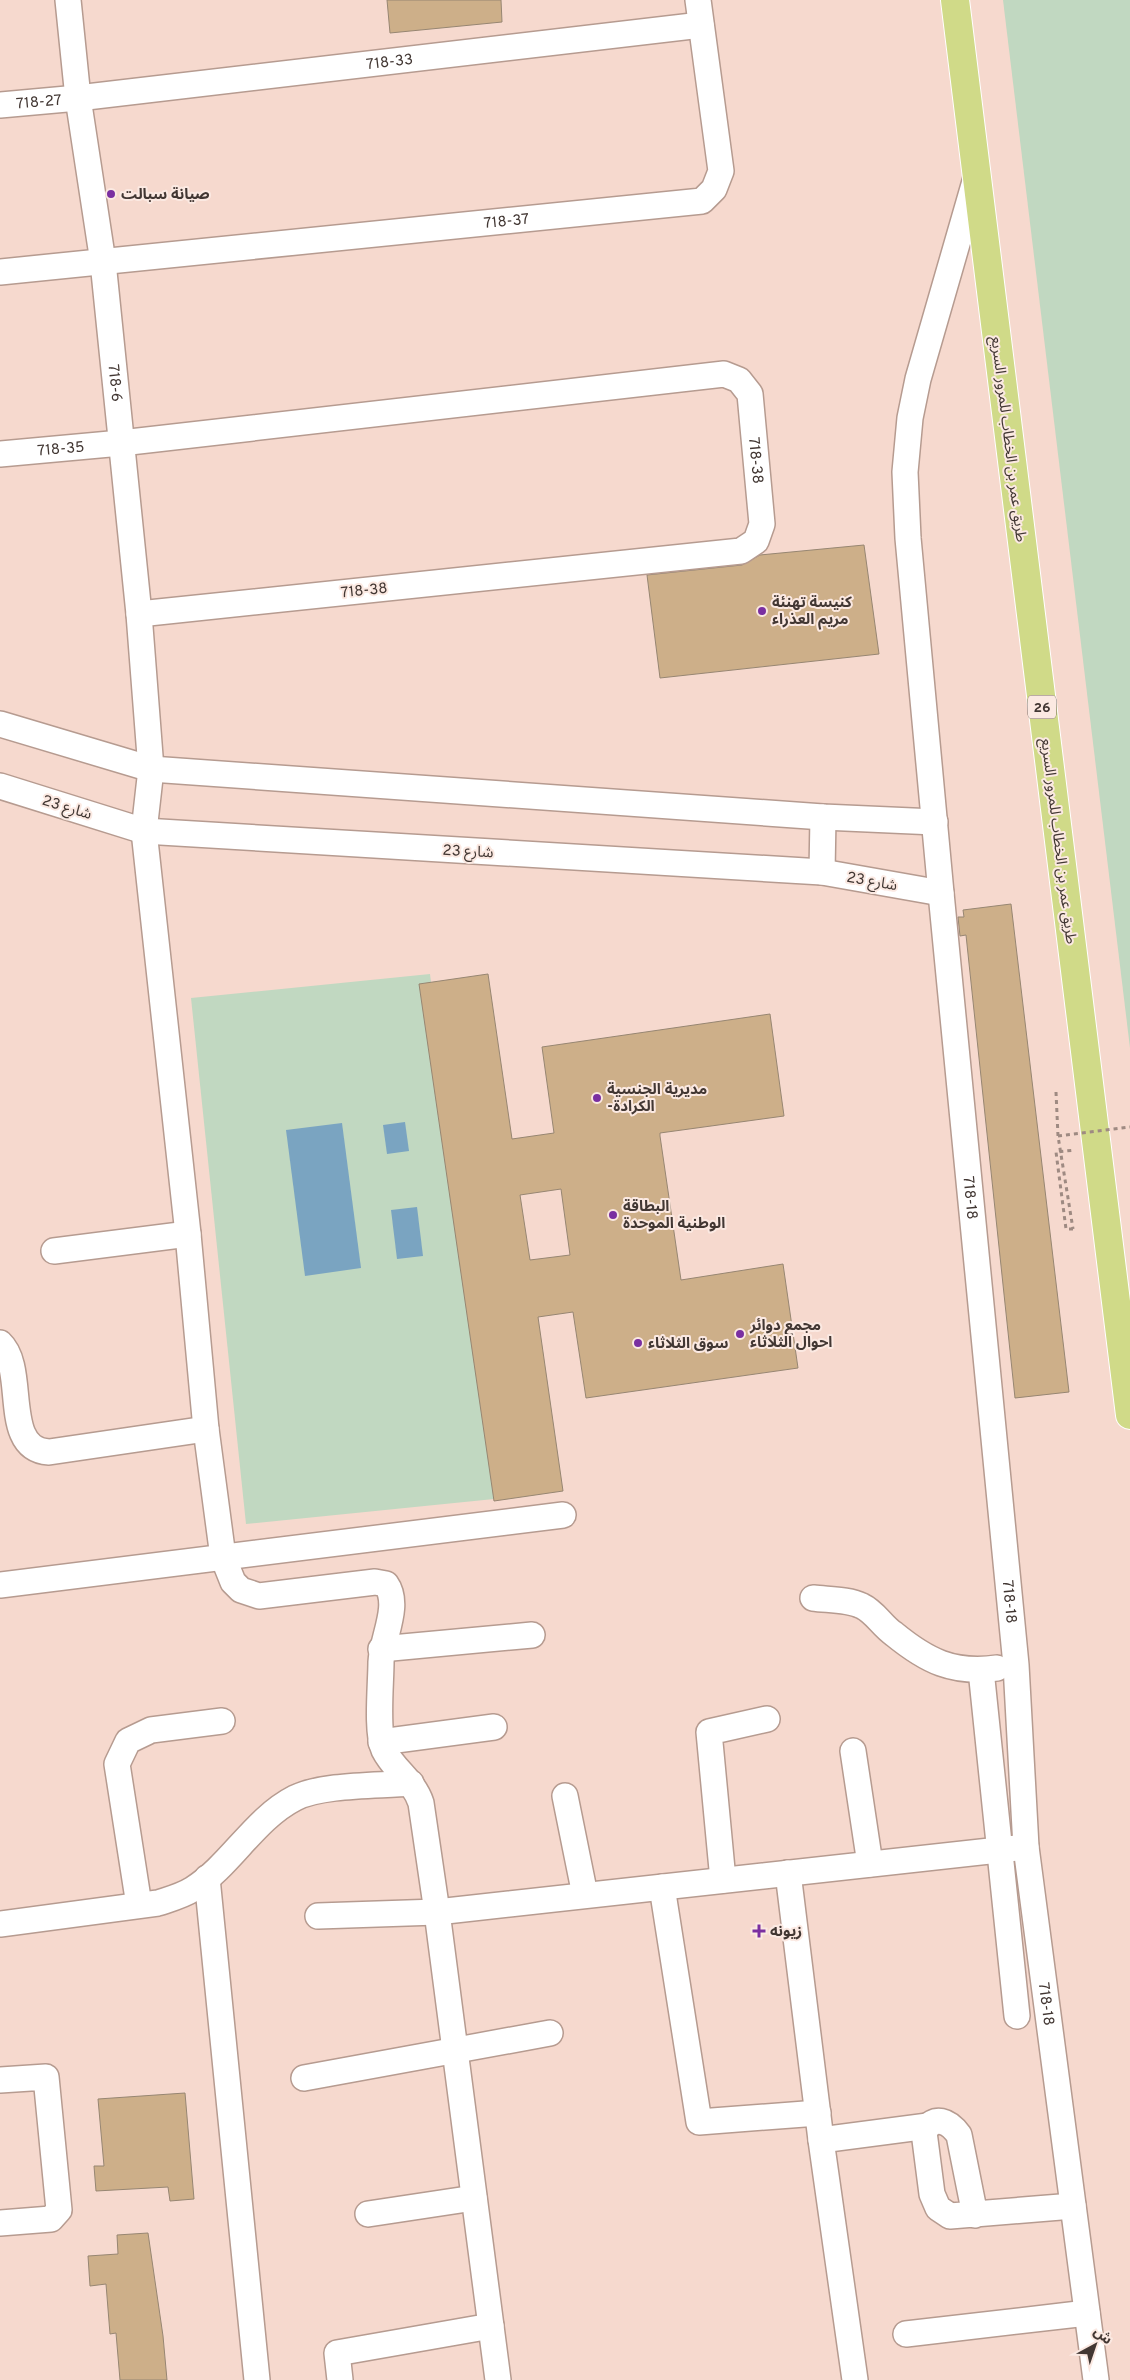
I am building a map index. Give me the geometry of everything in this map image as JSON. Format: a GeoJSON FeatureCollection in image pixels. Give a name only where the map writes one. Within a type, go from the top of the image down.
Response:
{"type":"FeatureCollection","features":[{"type":"Feature","properties":{"kind":"highway","name":"طريق عمر بن الخطاب للمرور السريع"},"geometry":{"type":"LineString","coordinates":[[954,0],[1130,1415]]}},
{"type":"Feature","properties":{"kind":"street","name":"718-6"},"geometry":{"type":"LineString","coordinates":[[68,0],[78,98],[103,262],[139,614],[151,769],[144,831],[188,1234],[206,1429],[223,1557],[232,1582],[241,1590],[259,1596],[375,1582],[386,1584],[391,1591],[391,1610],[381,1649]]}},
{"type":"Feature","properties":{"kind":"street","name":"718-37"},"geometry":{"type":"LineString","coordinates":[[103,262],[702,201],[714,189],[721,171],[698,0]]}},
{"type":"Feature","properties":{"kind":"street","name":"718-33"},"geometry":{"type":"LineString","coordinates":[[78,98],[701,25]]}},
{"type":"Feature","properties":{"kind":"street","name":"718-27"},"geometry":{"type":"LineString","coordinates":[[0,105],[78,98]]}},
{"type":"Feature","properties":{"kind":"street","name":"718-18"},"geometry":{"type":"LineString","coordinates":[[976,178],[918,379],[910,418],[906,456],[908,538],[1016,1665],[1026,1847],[1096,2380]]}},
{"type":"Feature","properties":{"kind":"street"},"geometry":{"type":"LineString","coordinates":[[0,272],[103,262]]}},
{"type":"Feature","properties":{"kind":"street","name":"718-38"},"geometry":{"type":"LineString","coordinates":[[121,443],[724,374],[739,380],[750,394],[762,524],[756,541],[742,551],[139,614]]}},
{"type":"Feature","properties":{"kind":"street","name":"718-35"},"geometry":{"type":"LineString","coordinates":[[0,454],[121,443]]}},
{"type":"Feature","properties":{"kind":"street"},"geometry":{"type":"LineString","coordinates":[[0,724],[151,769],[823,817],[935,822]]}},
{"type":"Feature","properties":{"kind":"street","name":"شارع 23"},"geometry":{"type":"LineString","coordinates":[[0,786],[144,831],[822,872],[941,893]]}},
{"type":"Feature","properties":{"kind":"street"},"geometry":{"type":"LineString","coordinates":[[822,872],[823,817]]}},
{"type":"Feature","properties":{"kind":"street"},"geometry":{"type":"LineString","coordinates":[[54,1251],[188,1234]]}},
{"type":"Feature","properties":{"kind":"street"},"geometry":{"type":"LineString","coordinates":[[0,1343],[10,1360],[21,1432],[27,1442],[37,1450],[50,1452],[206,1429]]}},
{"type":"Feature","properties":{"kind":"street"},"geometry":{"type":"LineString","coordinates":[[0,1585],[563,1515]]}},
{"type":"Feature","properties":{"kind":"street"},"geometry":{"type":"LineString","coordinates":[[813,1598],[853,1602],[863,1606],[893,1634],[923,1654],[954,1669],[981,1670],[1016,1665]]}},
{"type":"Feature","properties":{"kind":"street"},"geometry":{"type":"LineString","coordinates":[[498,2380],[421,1803],[411,1783],[389,1757],[381,1742],[381,1649],[532,1635]]}},
{"type":"Feature","properties":{"kind":"street"},"geometry":{"type":"LineString","coordinates":[[981,1670],[1017,2016]]}},
{"type":"Feature","properties":{"kind":"street"},"geometry":{"type":"LineString","coordinates":[[723,1880],[709,1732],[767,1719]]}},
{"type":"Feature","properties":{"kind":"street"},"geometry":{"type":"LineString","coordinates":[[139,1905],[117,1764],[128,1741],[151,1730],[222,1721]]}},
{"type":"Feature","properties":{"kind":"street"},"geometry":{"type":"LineString","coordinates":[[381,1742],[494,1727]]}},
{"type":"Feature","properties":{"kind":"street"},"geometry":{"type":"LineString","coordinates":[[853,1751],[870,1864]]}},
{"type":"Feature","properties":{"kind":"street"},"geometry":{"type":"LineString","coordinates":[[0,1924],[139,1905],[176,1897],[207,1878],[273,1813],[297,1797],[324,1790],[411,1783]]}},
{"type":"Feature","properties":{"kind":"street"},"geometry":{"type":"LineString","coordinates":[[565,1796],[585,1895]]}},
{"type":"Feature","properties":{"kind":"street"},"geometry":{"type":"LineString","coordinates":[[318,1916],[437,1912],[1026,1847]]}},
{"type":"Feature","properties":{"kind":"street"},"geometry":{"type":"LineString","coordinates":[[788,1873],[821,2140],[855,2380]]}},
{"type":"Feature","properties":{"kind":"street"},"geometry":{"type":"LineString","coordinates":[[207,1878],[257,2380]]}},
{"type":"Feature","properties":{"kind":"street"},"geometry":{"type":"LineString","coordinates":[[662,1887],[699,2122],[818,2113]]}},
{"type":"Feature","properties":{"kind":"street"},"geometry":{"type":"LineString","coordinates":[[304,2078],[550,2033]]}},
{"type":"Feature","properties":{"kind":"street"},"geometry":{"type":"LineString","coordinates":[[0,2080],[46,2077],[60,2210],[51,2219],[0,2223]]}},
{"type":"Feature","properties":{"kind":"street"},"geometry":{"type":"LineString","coordinates":[[975,2215],[959,2135],[953,2126],[945,2121],[934,2121],[924,2132],[931,2186],[938,2208],[950,2216],[975,2215],[1073,2206]]}},
{"type":"Feature","properties":{"kind":"street"},"geometry":{"type":"LineString","coordinates":[[821,2140],[928,2126]]}},
{"type":"Feature","properties":{"kind":"street"},"geometry":{"type":"LineString","coordinates":[[368,2214],[474,2198]]}},
{"type":"Feature","properties":{"kind":"street"},"geometry":{"type":"LineString","coordinates":[[906,2334],[1087,2314]]}},
{"type":"Feature","properties":{"kind":"street"},"geometry":{"type":"LineString","coordinates":[[340,2380],[338,2354],[491,2326]]}},
{"type":"Feature","properties":{"kind":"path"},"geometry":{"type":"LineString","coordinates":[[1056,1092],[1058,1136],[1073,1229],[1066,1229],[1056,1152],[1097,1148]]}},
{"type":"Feature","properties":{"kind":"path"},"geometry":{"type":"LineString","coordinates":[[1058,1136],[1130,1127]]}},
{"type":"Feature","properties":{"kind":"green space"},"geometry":{"type":"Polygon","coordinates":[[[1003,0],[1130,0],[1130,1048],[1003,0]]]}},
{"type":"Feature","properties":{"kind":"green space"},"geometry":{"type":"Polygon","coordinates":[[[430,974],[494,1499],[246,1524],[191,998],[430,974]]]}},
{"type":"Feature","properties":{"kind":"water"},"geometry":{"type":"Polygon","coordinates":[[[405,1122],[409,1151],[387,1154],[383,1125],[405,1122]]]}},
{"type":"Feature","properties":{"kind":"water"},"geometry":{"type":"Polygon","coordinates":[[[342,1123],[361,1268],[305,1276],[286,1130],[342,1123]]]}},
{"type":"Feature","properties":{"kind":"water"},"geometry":{"type":"Polygon","coordinates":[[[417,1207],[423,1256],[397,1259],[391,1210],[417,1207]]]}},
{"type":"Feature","properties":{"kind":"building"},"geometry":{"type":"Polygon","coordinates":[[[387,0],[501,0],[502,22],[390,33],[387,0]]]}},
{"type":"Feature","properties":{"kind":"building","name":"كنيسة تهنئة مريم العذراء"},"geometry":{"type":"Polygon","coordinates":[[[864,545],[879,654],[660,678],[647,575],[742,565],[760,555],[864,545]]]}},
{"type":"Feature","properties":{"kind":"building"},"geometry":{"type":"Polygon","coordinates":[[[1011,904],[1069,1392],[1015,1398],[966,935],[960,936],[958,917],[964,917],[963,910],[1011,904]]]}},
{"type":"Feature","properties":{"kind":"building"},"geometry":{"type":"Polygon","coordinates":[[[488,974],[512,1139],[554,1133],[542,1047],[770,1014],[784,1116],[660,1133],[660,1136],[681,1280],[783,1264],[798,1368],[586,1398],[573,1312],[538,1317],[563,1491],[494,1501],[419,984],[488,974]],[[561,1189],[520,1195],[530,1260],[570,1255],[561,1189]]]}},
{"type":"Feature","properties":{"kind":"building"},"geometry":{"type":"Polygon","coordinates":[[[185,2093],[194,2199],[170,2201],[168,2187],[96,2191],[94,2166],[104,2166],[98,2099],[185,2093]]]}},
{"type":"Feature","properties":{"kind":"building"},"geometry":{"type":"Polygon","coordinates":[[[148,2233],[163,2336],[167,2380],[120,2380],[116,2333],[110,2334],[106,2284],[90,2286],[88,2256],[118,2254],[117,2235],[148,2233]]]}},
{"type":"Feature","properties":{"kind":"place","name":"صيانة سبالت"},"geometry":{"type":"Point","coordinates":[111,194]}},
{"type":"Feature","properties":{"kind":"place","name":"كنيسة تهنئة مريم العذراء"},"geometry":{"type":"Point","coordinates":[762,611]}},
{"type":"Feature","properties":{"kind":"place","name":"مديرية الجنسية -الكرادة"},"geometry":{"type":"Point","coordinates":[597,1098]}},
{"type":"Feature","properties":{"kind":"place","name":"البطاقة الوطنية الموحدة"},"geometry":{"type":"Point","coordinates":[613,1215]}},
{"type":"Feature","properties":{"kind":"place","name":"مجمع دوائر احوال الثلاثاء"},"geometry":{"type":"Point","coordinates":[740,1334]}},
{"type":"Feature","properties":{"kind":"place","name":"سوق الثلاثاء"},"geometry":{"type":"Point","coordinates":[638,1343]}},
{"type":"Feature","properties":{"kind":"place","name":"زيونه"},"geometry":{"type":"Point","coordinates":[759,1931]}}]}
